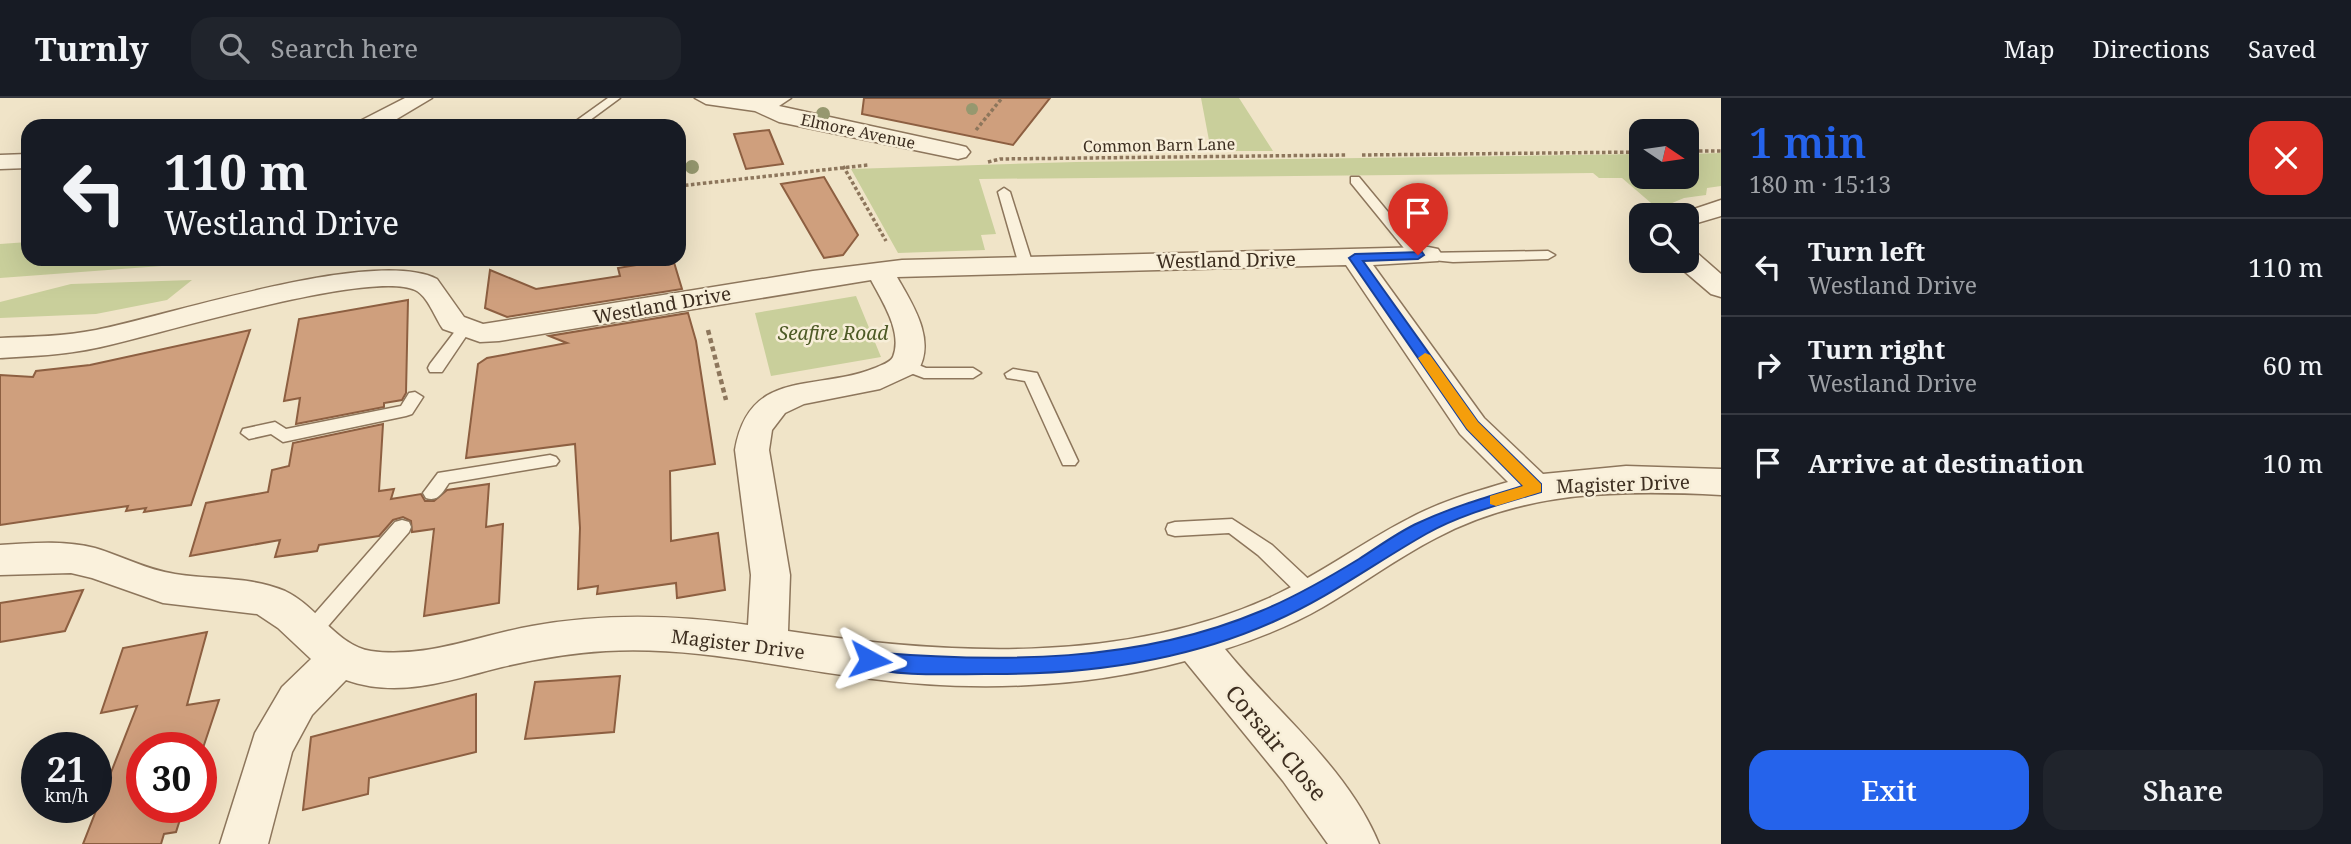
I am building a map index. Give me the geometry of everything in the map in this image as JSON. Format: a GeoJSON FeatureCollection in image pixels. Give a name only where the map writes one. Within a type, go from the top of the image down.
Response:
{"type":"FeatureCollection","features":[{"type":"Feature","properties":{"kind":"street"},"geometry":{"type":"LineString","coordinates":[[381,119],[421,98]]}},
{"type":"Feature","properties":{"kind":"street","name":"Elmore Avenue"},"geometry":{"type":"LineString","coordinates":[[706,98],[770,102],[779,115],[958,152]]}},
{"type":"Feature","properties":{"kind":"street"},"geometry":{"type":"LineString","coordinates":[[0,162],[21,161]]}},
{"type":"Feature","properties":{"kind":"street"},"geometry":{"type":"LineString","coordinates":[[1699,214],[1721,208]]}},
{"type":"Feature","properties":{"kind":"street","name":"Westland Drive"},"geometry":{"type":"LineString","coordinates":[[464,328],[499,332],[891,270],[1423,255]]}},
{"type":"Feature","properties":{"kind":"street"},"geometry":{"type":"LineString","coordinates":[[1355,258],[1472,426],[1535,488]]}},
{"type":"Feature","properties":{"kind":"street"},"geometry":{"type":"LineString","coordinates":[[1699,269],[1721,288]]}},
{"type":"Feature","properties":{"kind":"street"},"geometry":{"type":"LineString","coordinates":[[764,646],[771,622],[772,596],[752,450],[753,431],[760,415],[785,398],[856,385],[891,374],[906,365],[911,348],[907,323],[891,270]]}},
{"type":"Feature","properties":{"kind":"street"},"geometry":{"type":"LineString","coordinates":[[0,348],[94,339],[299,292],[395,278],[418,281],[429,286],[439,295],[453,323],[464,328]]}},
{"type":"Feature","properties":{"kind":"street","name":"Magister Drive"},"geometry":{"type":"LineString","coordinates":[[0,560],[42,556],[80,560],[169,589],[261,599],[280,607],[325,646],[366,669],[406,671],[544,641],[583,635],[639,633],[847,658],[939,666],[1023,666],[1111,659],[1195,642],[1268,616],[1311,594],[1422,528],[1465,510],[1535,488],[1630,481],[1721,482]]}},
{"type":"Feature","properties":{"kind":"street","name":"Corsair Close"},"geometry":{"type":"LineString","coordinates":[[1195,642],[1230,689],[1297,765],[1355,844]]}},
{"type":"Feature","properties":{"kind":"street"},"geometry":{"type":"LineString","coordinates":[[244,844],[271,748],[325,646]]}},
{"type":"Feature","properties":{"kind":"lane"},"geometry":{"type":"LineString","coordinates":[[585,119],[615,98]]}},
{"type":"Feature","properties":{"kind":"lane"},"geometry":{"type":"LineString","coordinates":[[1355,180],[1423,255],[1453,258],[1548,256]]}},
{"type":"Feature","properties":{"kind":"lane"},"geometry":{"type":"LineString","coordinates":[[1004,192],[1026,265]]}},
{"type":"Feature","properties":{"kind":"lane"},"geometry":{"type":"LineString","coordinates":[[436,368],[464,328]]}},
{"type":"Feature","properties":{"kind":"lane"},"geometry":{"type":"LineString","coordinates":[[906,365],[924,373],[973,373]]}},
{"type":"Feature","properties":{"kind":"lane"},"geometry":{"type":"LineString","coordinates":[[1013,374],[1031,377],[1069,461]]}},
{"type":"Feature","properties":{"kind":"lane"},"geometry":{"type":"LineString","coordinates":[[249,433],[275,428],[284,436],[406,410],[415,397]]}},
{"type":"Feature","properties":{"kind":"lane"},"geometry":{"type":"LineString","coordinates":[[432,493],[444,478],[550,461]]}},
{"type":"Feature","properties":{"kind":"lane"},"geometry":{"type":"LineString","coordinates":[[1175,529],[1232,526],[1265,550],[1311,594]]}},
{"type":"Feature","properties":{"kind":"lane"},"geometry":{"type":"LineString","coordinates":[[325,646],[402,527]]}},
{"type":"Feature","properties":{"kind":"path"},"geometry":{"type":"LineString","coordinates":[[958,152],[1002,98]]}},
{"type":"Feature","properties":{"kind":"path"},"geometry":{"type":"LineString","coordinates":[[1699,151],[1721,151]]}},
{"type":"Feature","properties":{"kind":"path","name":"Common Barn Lane"},"geometry":{"type":"LineString","coordinates":[[977,164],[1000,159],[1629,152]]}},
{"type":"Feature","properties":{"kind":"path"},"geometry":{"type":"LineString","coordinates":[[686,185],[869,165]]}},
{"type":"Feature","properties":{"kind":"path"},"geometry":{"type":"LineString","coordinates":[[842,166],[891,270]]}},
{"type":"Feature","properties":{"kind":"path"},"geometry":{"type":"LineString","coordinates":[[698,299],[716,352],[726,400]]}},
{"type":"Feature","properties":{"kind":"green space"},"geometry":{"type":"Polygon","coordinates":[[[1201,98],[1239,98],[1273,151],[1211,151],[1201,98]]]}},
{"type":"Feature","properties":{"kind":"green space"},"geometry":{"type":"Polygon","coordinates":[[[1721,153],[1721,186],[1707,188],[1706,195],[1684,198],[1672,203],[1651,203],[1635,189],[1699,189],[1699,154],[1721,153]]]}},
{"type":"Feature","properties":{"kind":"green space"},"geometry":{"type":"Polygon","coordinates":[[[1629,154],[1629,184],[1622,178],[1599,178],[1593,173],[979,179],[996,234],[981,235],[985,250],[898,253],[851,169],[1076,162],[1629,154]]]}},
{"type":"Feature","properties":{"kind":"green space"},"geometry":{"type":"Polygon","coordinates":[[[21,242],[21,266],[162,266],[0,278],[0,244],[21,242]]]}},
{"type":"Feature","properties":{"kind":"green space"},"geometry":{"type":"Polygon","coordinates":[[[192,280],[167,300],[96,314],[0,318],[0,302],[71,284],[192,280]]]}},
{"type":"Feature","properties":{"kind":"green space","name":"Seafire Road"},"geometry":{"type":"Polygon","coordinates":[[[856,296],[881,357],[771,376],[755,313],[856,296]]]}},
{"type":"Feature","properties":{"kind":"building"},"geometry":{"type":"Polygon","coordinates":[[[864,98],[1050,98],[1013,145],[862,114],[864,98]]]}},
{"type":"Feature","properties":{"kind":"building"},"geometry":{"type":"Polygon","coordinates":[[[769,130],[783,164],[746,169],[734,134],[769,130]]]}},
{"type":"Feature","properties":{"kind":"building"},"geometry":{"type":"Polygon","coordinates":[[[824,177],[858,235],[843,255],[824,258],[781,184],[824,177]]]}},
{"type":"Feature","properties":{"kind":"building"},"geometry":{"type":"Polygon","coordinates":[[[675,266],[682,289],[507,317],[485,308],[490,270],[536,289],[620,276],[618,268],[675,266]]]}},
{"type":"Feature","properties":{"kind":"building"},"geometry":{"type":"Polygon","coordinates":[[[408,300],[406,393],[402,400],[384,403],[384,407],[296,424],[300,398],[284,401],[299,319],[408,300]]]}},
{"type":"Feature","properties":{"kind":"building"},"geometry":{"type":"Polygon","coordinates":[[[688,313],[696,341],[715,464],[670,471],[671,541],[718,533],[725,590],[677,598],[676,583],[597,594],[598,586],[578,589],[580,528],[575,444],[466,458],[478,364],[487,358],[567,343],[549,336],[688,313]]]}},
{"type":"Feature","properties":{"kind":"building"},"geometry":{"type":"Polygon","coordinates":[[[250,330],[191,505],[144,512],[146,508],[126,511],[128,506],[0,525],[0,375],[33,377],[36,371],[90,365],[250,330]]]}},
{"type":"Feature","properties":{"kind":"building"},"geometry":{"type":"Polygon","coordinates":[[[383,424],[379,491],[394,489],[391,499],[421,494],[425,501],[434,501],[447,490],[489,484],[486,527],[503,524],[499,603],[424,616],[434,529],[412,532],[411,521],[403,517],[393,520],[379,536],[319,545],[317,551],[275,557],[280,540],[190,556],[206,503],[268,492],[272,470],[289,466],[293,443],[383,424]]]}},
{"type":"Feature","properties":{"kind":"building"},"geometry":{"type":"Polygon","coordinates":[[[83,590],[65,631],[0,642],[0,603],[83,590]]]}},
{"type":"Feature","properties":{"kind":"building"},"geometry":{"type":"Polygon","coordinates":[[[207,632],[187,705],[219,700],[208,732],[127,732],[137,706],[101,713],[123,648],[207,632]]]}},
{"type":"Feature","properties":{"kind":"building"},"geometry":{"type":"Polygon","coordinates":[[[620,676],[614,732],[525,739],[535,682],[620,676]]]}},
{"type":"Feature","properties":{"kind":"building"},"geometry":{"type":"Polygon","coordinates":[[[476,694],[476,752],[369,778],[368,794],[303,810],[311,737],[476,694]]]}},
{"type":"Feature","properties":{"kind":"building"},"geometry":{"type":"Polygon","coordinates":[[[126,734],[126,823],[179,823],[176,832],[164,834],[161,844],[83,844],[91,823],[112,823],[112,770],[126,734]]]}},
{"type":"Feature","properties":{"kind":"slow traffic"},"geometry":{"type":"LineString","coordinates":[[1425,358],[1472,426],[1535,488],[1496,500]]}},
{"type":"Feature","properties":{"kind":"route"},"geometry":{"type":"LineString","coordinates":[[870,660],[939,666],[1023,666],[1111,659],[1195,642],[1268,616],[1345,576],[1422,528],[1465,510],[1535,488],[1472,426],[1355,258],[1418,255]]}}]}
